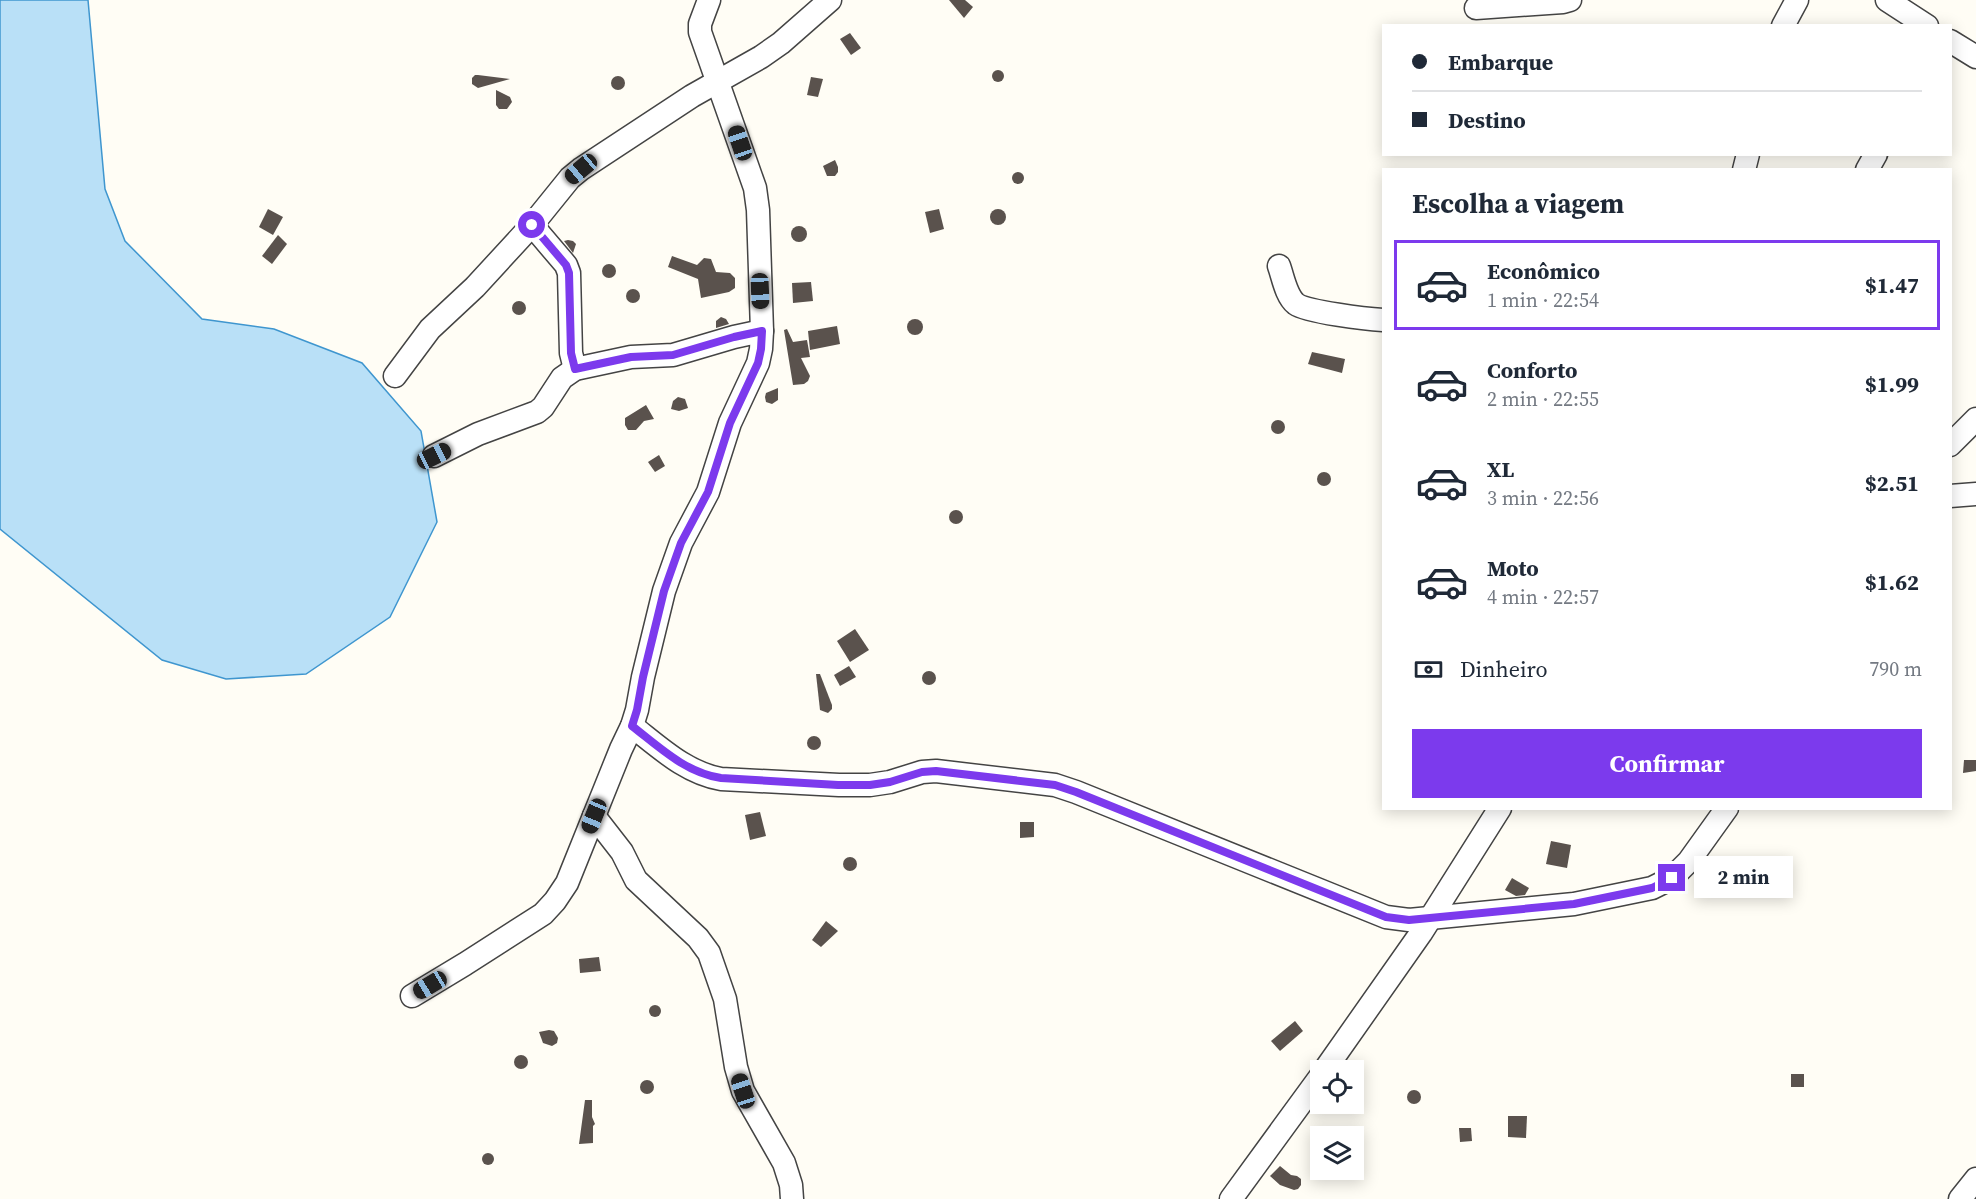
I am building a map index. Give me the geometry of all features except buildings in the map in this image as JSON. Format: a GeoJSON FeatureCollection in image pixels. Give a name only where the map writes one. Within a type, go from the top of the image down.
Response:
{"type":"FeatureCollection","features":[{"type":"Feature","properties":{"kind":"street"},"geometry":{"type":"LineString","coordinates":[[412,996],[543,914],[567,883],[632,726],[664,591],[681,543],[708,492],[730,423],[758,363],[762,331],[758,210],[755,188],[700,32],[700,24],[709,0]]}},
{"type":"Feature","properties":{"kind":"street"},"geometry":{"type":"LineString","coordinates":[[395,376],[430,329],[475,287],[532,225],[570,178],[718,81],[761,57],[781,43],[830,0]]}},
{"type":"Feature","properties":{"kind":"street"},"geometry":{"type":"LineString","coordinates":[[1476,11],[1570,0]]}},
{"type":"Feature","properties":{"kind":"street"},"geometry":{"type":"LineString","coordinates":[[1785,24],[1797,0]]}},
{"type":"Feature","properties":{"kind":"street"},"geometry":{"type":"LineString","coordinates":[[1887,0],[1924,24]]}},
{"type":"Feature","properties":{"kind":"street"},"geometry":{"type":"LineString","coordinates":[[1952,42],[1976,57]]}},
{"type":"Feature","properties":{"kind":"street"},"geometry":{"type":"LineString","coordinates":[[532,225],[566,265],[569,273],[571,353],[575,369]]}},
{"type":"Feature","properties":{"kind":"street"},"geometry":{"type":"LineString","coordinates":[[1279,266],[1290,295],[1297,304],[1364,319],[1382,320]]}},
{"type":"Feature","properties":{"kind":"street"},"geometry":{"type":"LineString","coordinates":[[434,456],[478,434],[537,412],[543,407],[562,378],[575,369],[631,357],[673,355],[762,331]]}},
{"type":"Feature","properties":{"kind":"street"},"geometry":{"type":"LineString","coordinates":[[1952,443],[1976,419]]}},
{"type":"Feature","properties":{"kind":"street"},"geometry":{"type":"LineString","coordinates":[[1952,496],[1976,494]]}},
{"type":"Feature","properties":{"kind":"street"},"geometry":{"type":"LineString","coordinates":[[632,726],[691,769],[706,776],[870,785],[890,782],[922,772],[936,771],[1055,785],[1386,917],[1409,920],[1574,904],[1652,888],[1672,878],[1689,861],[1726,810]]}},
{"type":"Feature","properties":{"kind":"street"},"geometry":{"type":"LineString","coordinates":[[1332,1060],[1430,919],[1499,810]]}},
{"type":"Feature","properties":{"kind":"street"},"geometry":{"type":"LineString","coordinates":[[594,816],[622,852],[636,880],[698,938],[709,953],[725,999],[736,1067],[743,1091],[784,1163],[792,1199]]}},
{"type":"Feature","properties":{"kind":"street"},"geometry":{"type":"LineString","coordinates":[[1231,1199],[1310,1091]]}},
{"type":"Feature","properties":{"kind":"street"},"geometry":{"type":"LineString","coordinates":[[1960,1199],[1976,1179]]}},
{"type":"Feature","properties":{"kind":"water"},"geometry":{"type":"Polygon","coordinates":[[[0,0],[88,0],[105,189],[125,241],[202,319],[274,329],[362,363],[421,431],[437,522],[390,617],[306,674],[226,679],[162,660],[0,529],[0,0]]]}},
{"type":"Feature","properties":{"kind":"route"},"geometry":{"type":"LineString","coordinates":[[532,225],[566,265],[569,273],[571,353],[575,369],[631,357],[673,355],[762,331],[758,363],[730,423],[708,492],[681,543],[664,591],[632,726],[691,769],[706,776],[721,778],[838,785],[870,785],[890,782],[922,772],[936,771],[1055,785],[1386,917],[1409,920],[1574,904],[1652,888],[1672,878]]}}]}
